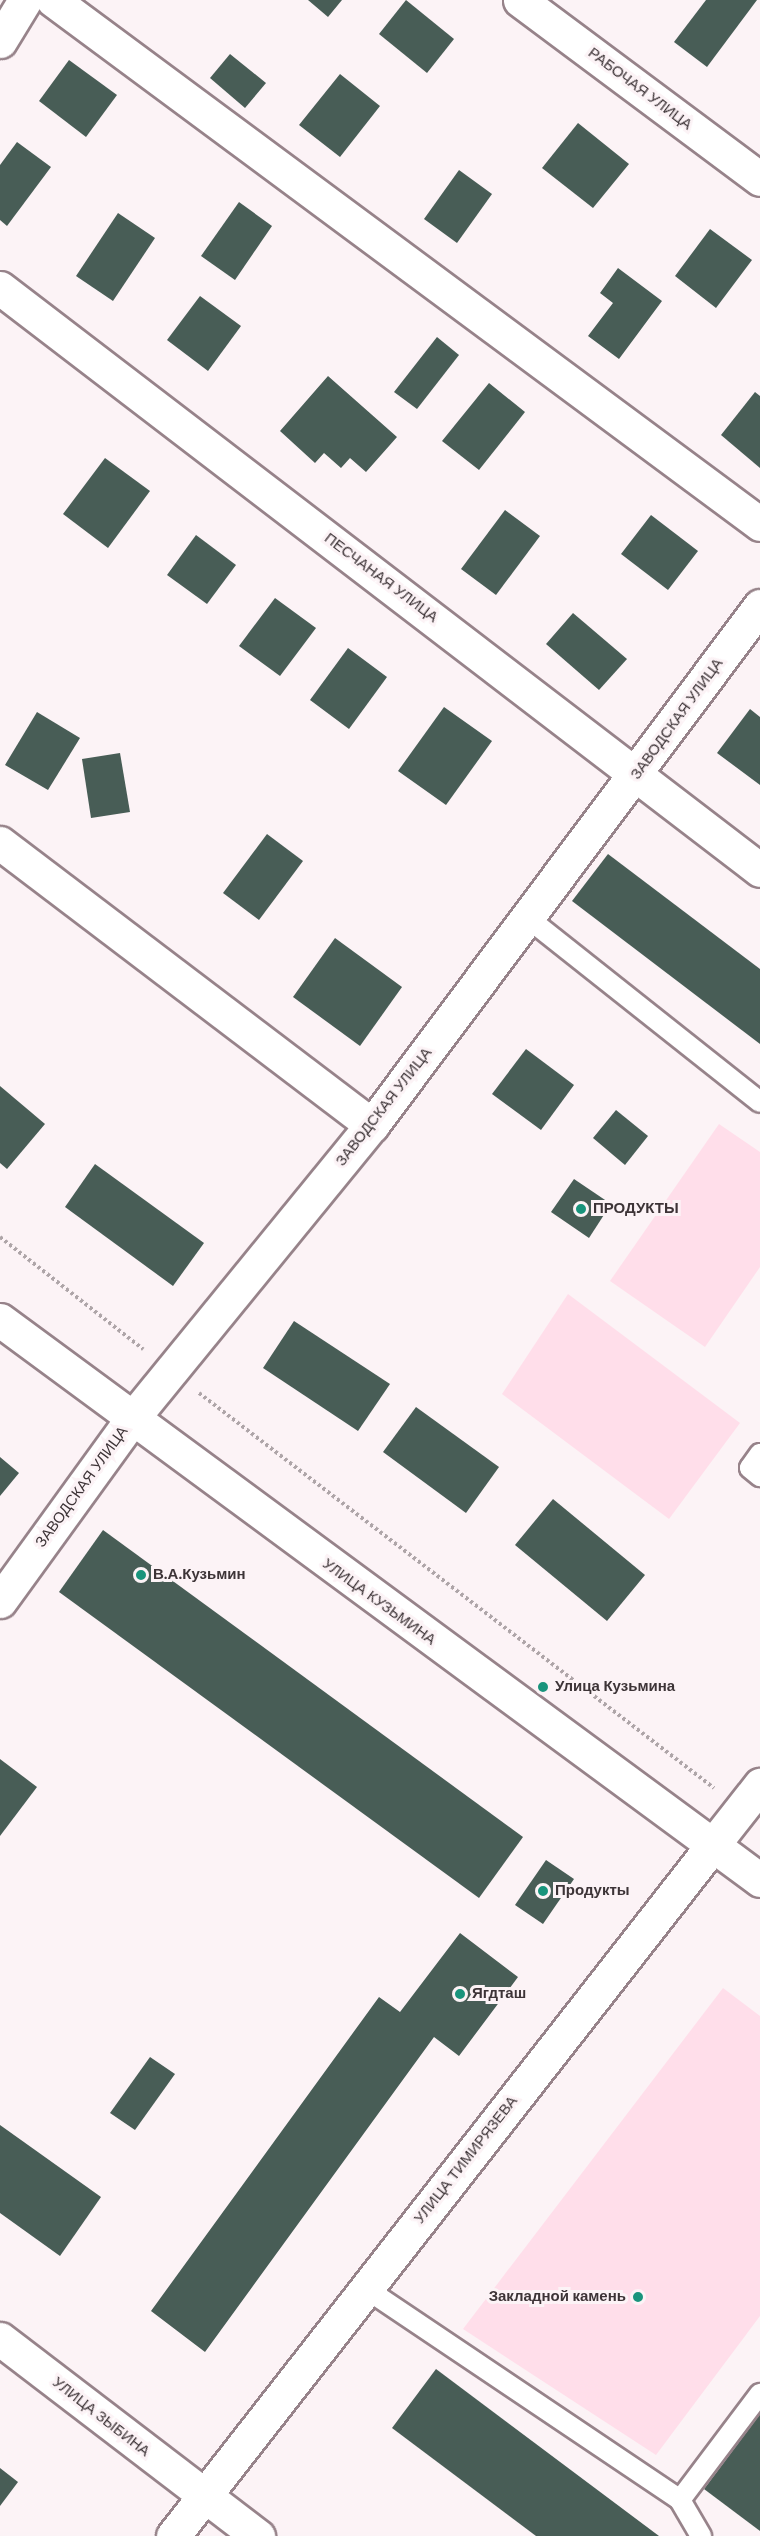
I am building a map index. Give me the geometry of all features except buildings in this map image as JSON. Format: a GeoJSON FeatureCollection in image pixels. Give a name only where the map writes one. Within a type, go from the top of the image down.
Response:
{"type":"FeatureCollection","features":[{"type":"Feature","properties":{"kind":"street"},"geometry":{"type":"LineString","coordinates":[[0,41],[25,0]]}},
{"type":"Feature","properties":{"kind":"street"},"geometry":{"type":"LineString","coordinates":[[53,0],[760,524]]}},
{"type":"Feature","properties":{"kind":"street","name":"РАБОЧАЯ УЛИЦА"},"geometry":{"type":"LineString","coordinates":[[520,0],[760,179]]}},
{"type":"Feature","properties":{"kind":"street","name":"ПЕСЧАНАЯ УЛИЦА"},"geometry":{"type":"LineString","coordinates":[[0,288],[760,870]]}},
{"type":"Feature","properties":{"kind":"street","name":"ЗАВОДСКАЯ УЛИЦА"},"geometry":{"type":"LineString","coordinates":[[0,1601],[131,1420],[372,1125],[760,606]]}},
{"type":"Feature","properties":{"kind":"street"},"geometry":{"type":"LineString","coordinates":[[0,843],[372,1125]]}},
{"type":"Feature","properties":{"kind":"street","name":"УЛИЦА КУЗЬМИНА"},"geometry":{"type":"LineString","coordinates":[[0,1320],[131,1420],[760,1880]]}},
{"type":"Feature","properties":{"kind":"street","name":"УЛИЦА ТИМИРЯЗЕВА"},"geometry":{"type":"LineString","coordinates":[[173,2536],[202,2496],[751,1797]]}},
{"type":"Feature","properties":{"kind":"street","name":"УЛИЦА ЗЫБИНА"},"geometry":{"type":"LineString","coordinates":[[0,2339],[202,2496],[258,2536]]}},
{"type":"Feature","properties":{"kind":"lane"},"geometry":{"type":"LineString","coordinates":[[528,918],[760,1102]]}},
{"type":"Feature","properties":{"kind":"lane"},"geometry":{"type":"LineString","coordinates":[[760,1454],[750,1468],[760,1476]]}},
{"type":"Feature","properties":{"kind":"lane"},"geometry":{"type":"LineString","coordinates":[[365,2288],[680,2500],[701,2536]]}},
{"type":"Feature","properties":{"kind":"lane"},"geometry":{"type":"LineString","coordinates":[[680,2500],[760,2394]]}},
{"type":"Feature","properties":{"kind":"path"},"geometry":{"type":"LineString","coordinates":[[0,1237],[171,1371],[751,1797]]}},
{"type":"Feature","properties":{"kind":"shaded area"},"geometry":{"type":"Polygon","coordinates":[[[719,1124],[760,1152],[760,1267],[705,1347],[610,1281],[719,1124]]]}},
{"type":"Feature","properties":{"kind":"shaded area"},"geometry":{"type":"Polygon","coordinates":[[[568,1294],[740,1423],[669,1519],[502,1394],[568,1294]]]}},
{"type":"Feature","properties":{"kind":"shaded area"},"geometry":{"type":"Polygon","coordinates":[[[723,1988],[760,2016],[760,2316],[656,2455],[463,2329],[723,1988]]]}},
{"type":"Feature","properties":{"kind":"place","name":"ПРОДУКТЫ"},"geometry":{"type":"Point","coordinates":[581,1209]}},
{"type":"Feature","properties":{"kind":"place","name":"В.А.Кузьмин"},"geometry":{"type":"Point","coordinates":[141,1575]}},
{"type":"Feature","properties":{"kind":"place","name":"Улица Кузьмина"},"geometry":{"type":"Point","coordinates":[543,1687]}},
{"type":"Feature","properties":{"kind":"place","name":"Продукты"},"geometry":{"type":"Point","coordinates":[543,1891]}},
{"type":"Feature","properties":{"kind":"place","name":"Ягдташ"},"geometry":{"type":"Point","coordinates":[460,1994]}},
{"type":"Feature","properties":{"kind":"place","name":"Закладной камень"},"geometry":{"type":"Point","coordinates":[638,2297]}}]}
